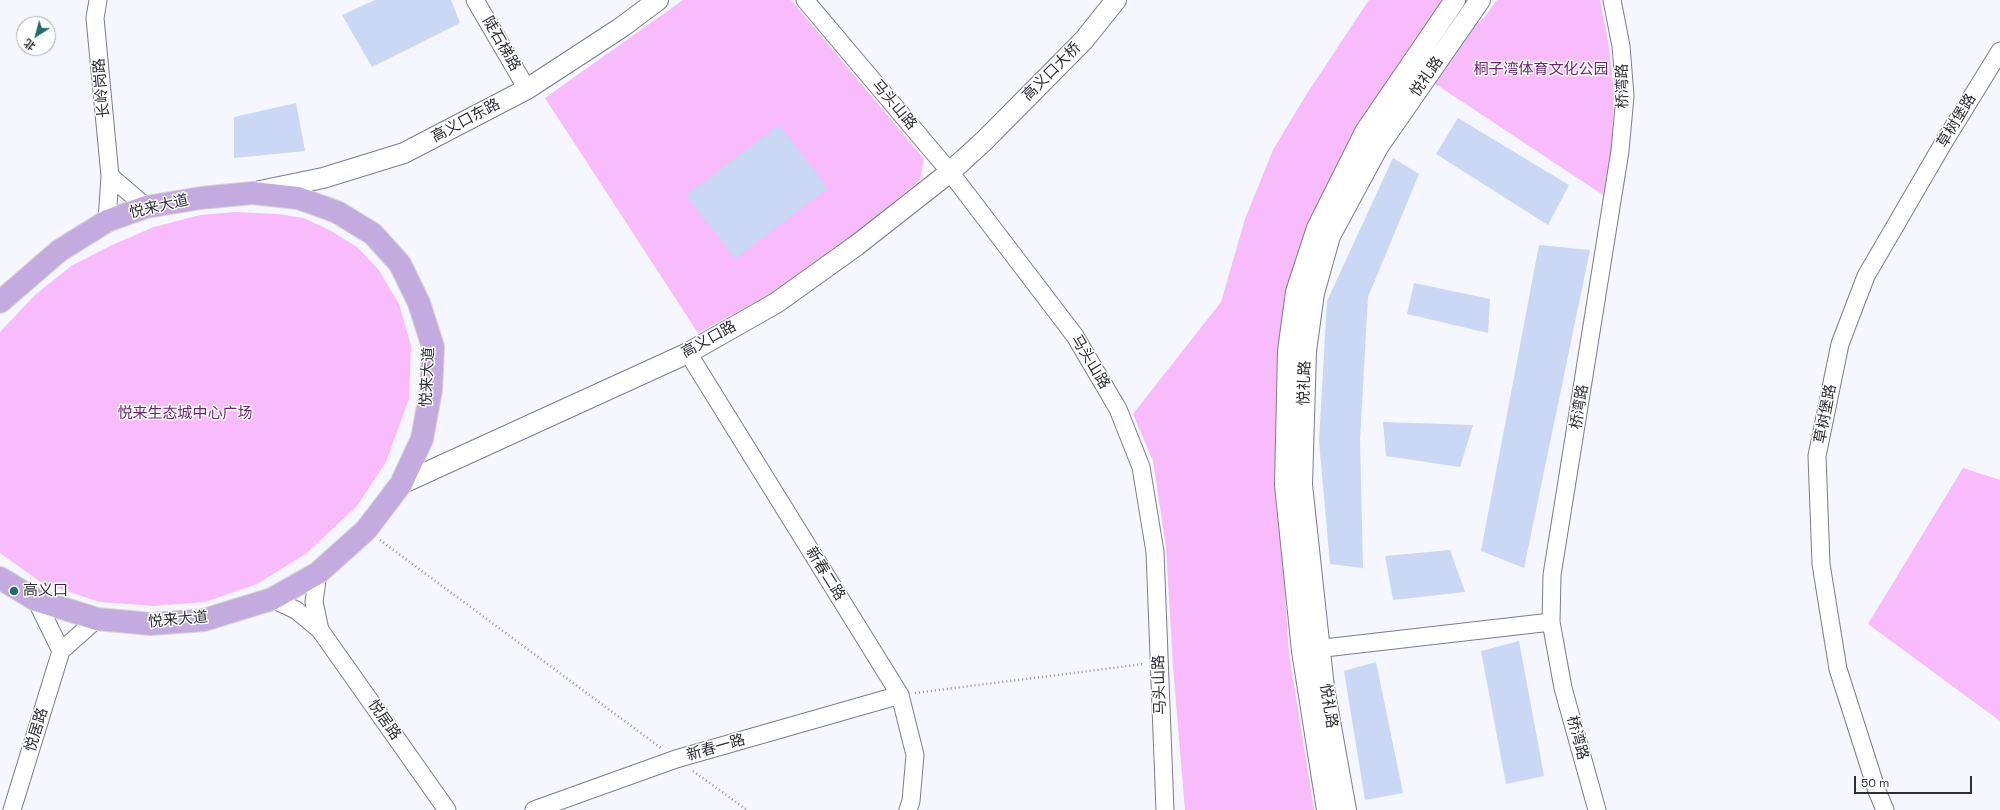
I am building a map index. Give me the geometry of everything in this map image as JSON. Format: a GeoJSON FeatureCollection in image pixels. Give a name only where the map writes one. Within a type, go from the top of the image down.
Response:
{"type":"FeatureCollection","features":[{"type":"Feature","properties":{"kind":"main road","name":"高义口东路"},"geometry":{"type":"LineString","coordinates":[[252,193],[323,178],[404,153],[526,89],[622,27],[658,0]]}},
{"type":"Feature","properties":{"kind":"main road","name":"高义口大桥"},"geometry":{"type":"LineString","coordinates":[[984,141],[1084,40],[1116,0]]}},
{"type":"Feature","properties":{"kind":"main road","name":"悦礼路"},"geometry":{"type":"LineString","coordinates":[[1346,810],[1324,688],[1311,650],[1285,485],[1288,351],[1296,292],[1317,228],[1365,132],[1454,0]]}},
{"type":"Feature","properties":{"kind":"main road","name":"悦礼路"},"geometry":{"type":"LineString","coordinates":[[1327,810],[1311,650],[1302,485],[1306,351],[1314,293],[1330,236],[1378,147],[1480,0]]}},
{"type":"Feature","properties":{"kind":"main road","name":"高义口路"},"geometry":{"type":"LineString","coordinates":[[401,484],[688,353],[776,303],[857,245],[950,172],[984,141]]}},
{"type":"Feature","properties":{"kind":"main road","name":"悦来大道"},"geometry":{"type":"LineString","coordinates":[[0,302],[4,296],[59,251],[107,221],[146,207],[200,198],[252,193],[298,198],[337,212],[373,234],[400,264],[419,303],[433,347],[431,390],[422,439],[401,484],[366,530],[318,573],[272,598],[204,620],[151,624],[97,619],[36,600],[1,578]]}},
{"type":"Feature","properties":{"kind":"street","name":"长岭岗路"},"geometry":{"type":"LineString","coordinates":[[98,0],[95,18],[110,176],[107,221]]}},
{"type":"Feature","properties":{"kind":"street","name":"陡石梯路"},"geometry":{"type":"LineString","coordinates":[[475,0],[526,89]]}},
{"type":"Feature","properties":{"kind":"street","name":"马头山路"},"geometry":{"type":"LineString","coordinates":[[806,0],[950,172],[1075,336],[1118,410],[1141,467],[1155,552],[1166,810]]}},
{"type":"Feature","properties":{"kind":"street","name":"桥湾路"},"geometry":{"type":"LineString","coordinates":[[1597,810],[1563,688],[1551,622],[1552,575],[1620,150],[1625,96],[1621,46],[1612,0]]}},
{"type":"Feature","properties":{"kind":"street","name":"草树堡路"},"geometry":{"type":"LineString","coordinates":[[1885,810],[1877,791],[1838,668],[1821,564],[1817,456],[1840,344],[1866,276],[1944,142],[2000,51]]}},
{"type":"Feature","properties":{"kind":"street"},"geometry":{"type":"LineString","coordinates":[[110,176],[146,207]]}},
{"type":"Feature","properties":{"kind":"street","name":"新春二路"},"geometry":{"type":"LineString","coordinates":[[688,353],[900,695],[915,755],[911,801],[908,810]]}},
{"type":"Feature","properties":{"kind":"street"},"geometry":{"type":"LineString","coordinates":[[318,573],[314,602],[320,630]]}},
{"type":"Feature","properties":{"kind":"street"},"geometry":{"type":"LineString","coordinates":[[272,598],[296,610],[320,630]]}},
{"type":"Feature","properties":{"kind":"street"},"geometry":{"type":"LineString","coordinates":[[36,600],[61,651],[97,619]]}},
{"type":"Feature","properties":{"kind":"street"},"geometry":{"type":"LineString","coordinates":[[1311,650],[1551,622]]}},
{"type":"Feature","properties":{"kind":"street","name":"悦居路"},"geometry":{"type":"LineString","coordinates":[[320,630],[447,810]]}},
{"type":"Feature","properties":{"kind":"street","name":"悦居路"},"geometry":{"type":"LineString","coordinates":[[12,810],[61,651]]}},
{"type":"Feature","properties":{"kind":"street","name":"新春一路"},"geometry":{"type":"LineString","coordinates":[[534,810],[676,759],[900,695]]}},
{"type":"Feature","properties":{"kind":"path"},"geometry":{"type":"LineString","coordinates":[[366,530],[747,810]]}},
{"type":"Feature","properties":{"kind":"path"},"geometry":{"type":"LineString","coordinates":[[900,695],[1159,662]]}},
{"type":"Feature","properties":{"kind":"green space"},"geometry":{"type":"Polygon","coordinates":[[[683,0],[791,0],[924,159],[920,180],[851,238],[770,294],[698,333],[545,98],[683,0]]]}},
{"type":"Feature","properties":{"kind":"green space"},"geometry":{"type":"Polygon","coordinates":[[[1369,0],[1447,0],[1361,127],[1278,490],[1289,654],[1314,810],[1185,810],[1173,666],[1166,547],[1153,461],[1133,414],[1221,302],[1245,219],[1273,150],[1306,95],[1369,0]]]}},
{"type":"Feature","properties":{"kind":"green space","name":"桐子湾体育文化公园"},"geometry":{"type":"Polygon","coordinates":[[[1497,0],[1600,0],[1609,47],[1614,93],[1612,146],[1606,197],[1431,81],[1467,30],[1483,19],[1497,0]]]}},
{"type":"Feature","properties":{"kind":"green space","name":"悦来生态城中心广场"},"geometry":{"type":"Polygon","coordinates":[[[236,212],[277,214],[304,218],[331,231],[357,247],[378,269],[399,304],[411,346],[409,399],[386,462],[357,506],[307,553],[257,584],[205,602],[154,606],[100,602],[42,583],[0,553],[0,332],[35,295],[71,266],[112,245],[154,227],[200,215],[236,212]]]}},
{"type":"Feature","properties":{"kind":"green space"},"geometry":{"type":"Polygon","coordinates":[[[1963,468],[2000,480],[2000,721],[1868,624],[1963,468]]]}},
{"type":"Feature","properties":{"kind":"building"},"geometry":{"type":"Polygon","coordinates":[[[375,0],[451,0],[460,23],[372,67],[342,15],[375,0]]]}},
{"type":"Feature","properties":{"kind":"building"},"geometry":{"type":"Polygon","coordinates":[[[296,103],[305,151],[234,158],[234,117],[296,103]]]}},
{"type":"Feature","properties":{"kind":"building"},"geometry":{"type":"Polygon","coordinates":[[[1458,118],[1569,185],[1548,225],[1436,154],[1458,118]]]}},
{"type":"Feature","properties":{"kind":"building"},"geometry":{"type":"Polygon","coordinates":[[[779,125],[828,188],[735,259],[686,195],[779,125]]]}},
{"type":"Feature","properties":{"kind":"building"},"geometry":{"type":"Polygon","coordinates":[[[1393,158],[1419,174],[1368,297],[1360,439],[1363,568],[1330,564],[1319,441],[1327,301],[1393,158]]]}},
{"type":"Feature","properties":{"kind":"building"},"geometry":{"type":"Polygon","coordinates":[[[1539,245],[1590,250],[1524,568],[1481,551],[1539,245]]]}},
{"type":"Feature","properties":{"kind":"building"},"geometry":{"type":"Polygon","coordinates":[[[1414,283],[1490,299],[1488,333],[1407,314],[1414,283]]]}},
{"type":"Feature","properties":{"kind":"building"},"geometry":{"type":"Polygon","coordinates":[[[1383,422],[1473,425],[1460,467],[1386,456],[1383,422]]]}},
{"type":"Feature","properties":{"kind":"building"},"geometry":{"type":"Polygon","coordinates":[[[1450,550],[1465,592],[1393,600],[1385,556],[1450,550]]]}},
{"type":"Feature","properties":{"kind":"building"},"geometry":{"type":"Polygon","coordinates":[[[1519,641],[1544,776],[1506,784],[1481,651],[1519,641]]]}},
{"type":"Feature","properties":{"kind":"building"},"geometry":{"type":"Polygon","coordinates":[[[1376,662],[1403,793],[1365,800],[1344,671],[1376,662]]]}},
{"type":"Feature","properties":{"kind":"place","name":"高义口"},"geometry":{"type":"Point","coordinates":[14,591]}}]}
